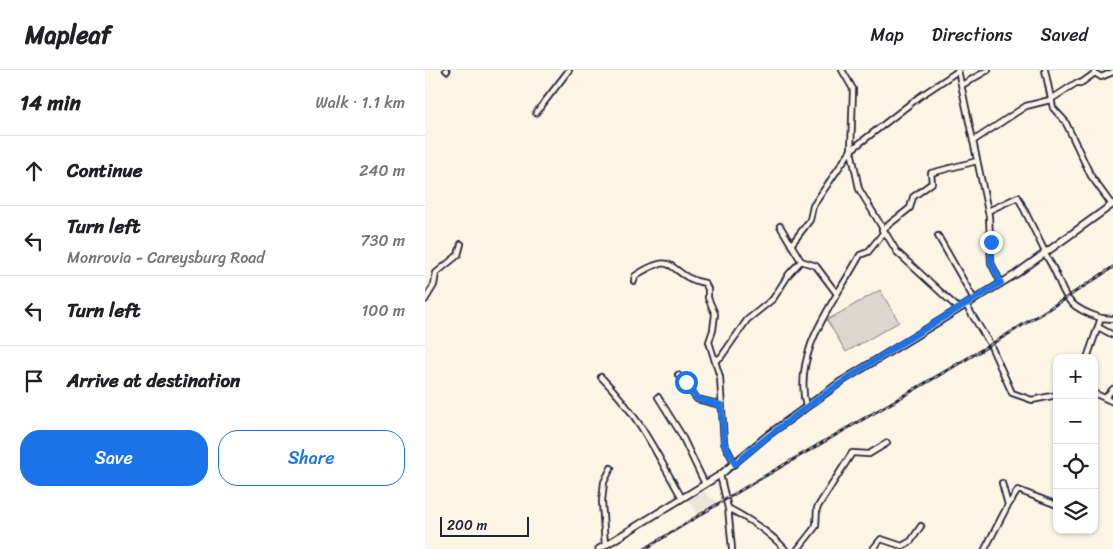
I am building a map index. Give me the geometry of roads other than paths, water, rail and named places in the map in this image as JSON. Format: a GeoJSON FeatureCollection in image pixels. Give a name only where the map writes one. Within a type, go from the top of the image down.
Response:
{"type":"FeatureCollection","features":[{"type":"Feature","properties":{"kind":"main road"},"geometry":{"type":"LineString","coordinates":[[602,548],[720,475],[768,435],[842,381],[1001,283],[1112,204]]}},
{"type":"Feature","properties":{"kind":"street"},"geometry":{"type":"LineString","coordinates":[[536,112],[569,70]]}},
{"type":"Feature","properties":{"kind":"street"},"geometry":{"type":"LineString","coordinates":[[842,70],[853,89],[851,150],[859,189],[883,231],[905,261],[959,309]]}},
{"type":"Feature","properties":{"kind":"street"},"geometry":{"type":"LineString","coordinates":[[962,85],[988,70]]}},
{"type":"Feature","properties":{"kind":"street"},"geometry":{"type":"LineString","coordinates":[[1045,70],[1053,108],[1065,121],[1091,176],[1112,204]]}},
{"type":"Feature","properties":{"kind":"street"},"geometry":{"type":"LineString","coordinates":[[791,245],[810,220],[813,206],[851,150],[919,97],[958,71],[991,233],[991,263],[1001,283]]}},
{"type":"Feature","properties":{"kind":"street"},"geometry":{"type":"LineString","coordinates":[[973,141],[1026,106],[1050,100],[1095,71],[1101,77],[1113,72]]}},
{"type":"Feature","properties":{"kind":"street"},"geometry":{"type":"LineString","coordinates":[[807,407],[803,393],[809,349],[825,312],[861,256],[868,252],[883,231],[910,208],[913,197],[932,183],[931,174],[977,161]]}},
{"type":"Feature","properties":{"kind":"street"},"geometry":{"type":"LineString","coordinates":[[987,211],[1018,197],[1054,269],[1059,285],[1067,298],[1079,309],[1101,318],[1113,319]]}},
{"type":"Feature","properties":{"kind":"street"},"geometry":{"type":"LineString","coordinates":[[780,226],[801,261],[816,266],[837,294]]}},
{"type":"Feature","properties":{"kind":"street"},"geometry":{"type":"LineString","coordinates":[[938,236],[974,299]]}},
{"type":"Feature","properties":{"kind":"street"},"geometry":{"type":"LineString","coordinates":[[425,300],[434,285],[436,273],[458,255],[461,244]]}},
{"type":"Feature","properties":{"kind":"street"},"geometry":{"type":"LineString","coordinates":[[715,361],[721,357],[747,320],[773,300],[789,274],[801,261]]}},
{"type":"Feature","properties":{"kind":"street"},"geometry":{"type":"LineString","coordinates":[[634,281],[635,276],[653,264],[666,264],[675,266],[687,278],[705,283],[708,289],[708,298],[715,314],[709,342],[720,377],[724,443],[735,464]]}},
{"type":"Feature","properties":{"kind":"street"},"geometry":{"type":"LineString","coordinates":[[966,305],[990,344],[1012,392],[1032,400],[1053,396]]}},
{"type":"Feature","properties":{"kind":"street"},"geometry":{"type":"LineString","coordinates":[[1088,354],[1101,318]]}},
{"type":"Feature","properties":{"kind":"street"},"geometry":{"type":"LineString","coordinates":[[1098,327],[1113,335]]}},
{"type":"Feature","properties":{"kind":"street"},"geometry":{"type":"LineString","coordinates":[[678,375],[697,399],[721,405]]}},
{"type":"Feature","properties":{"kind":"street"},"geometry":{"type":"LineString","coordinates":[[601,377],[624,400],[647,433],[682,498]]}},
{"type":"Feature","properties":{"kind":"street"},"geometry":{"type":"LineString","coordinates":[[1105,398],[1113,389]]}},
{"type":"Feature","properties":{"kind":"street"},"geometry":{"type":"LineString","coordinates":[[1098,395],[1113,402]]}},
{"type":"Feature","properties":{"kind":"street"},"geometry":{"type":"LineString","coordinates":[[658,397],[681,434],[705,484]]}},
{"type":"Feature","properties":{"kind":"street"},"geometry":{"type":"LineString","coordinates":[[798,549],[816,526],[817,508],[852,453],[869,454],[887,443]]}},
{"type":"Feature","properties":{"kind":"street"},"geometry":{"type":"LineString","coordinates":[[602,548],[604,482],[611,468]]}},
{"type":"Feature","properties":{"kind":"street"},"geometry":{"type":"LineString","coordinates":[[720,475],[728,508],[732,549]]}},
{"type":"Feature","properties":{"kind":"street"},"geometry":{"type":"LineString","coordinates":[[1002,483],[1008,505]]}},
{"type":"Feature","properties":{"kind":"street"},"geometry":{"type":"LineString","coordinates":[[985,549],[1018,490],[1053,503]]}},
{"type":"Feature","properties":{"kind":"street"},"geometry":{"type":"LineString","coordinates":[[728,508],[747,517],[775,538],[785,549]]}},
{"type":"Feature","properties":{"kind":"street"},"geometry":{"type":"LineString","coordinates":[[873,549],[881,539],[902,546],[911,541],[921,526]]}},
{"type":"Feature","properties":{"kind":"railway"},"geometry":{"type":"LineString","coordinates":[[645,549],[761,478],[998,340],[1113,267]]}}]}
